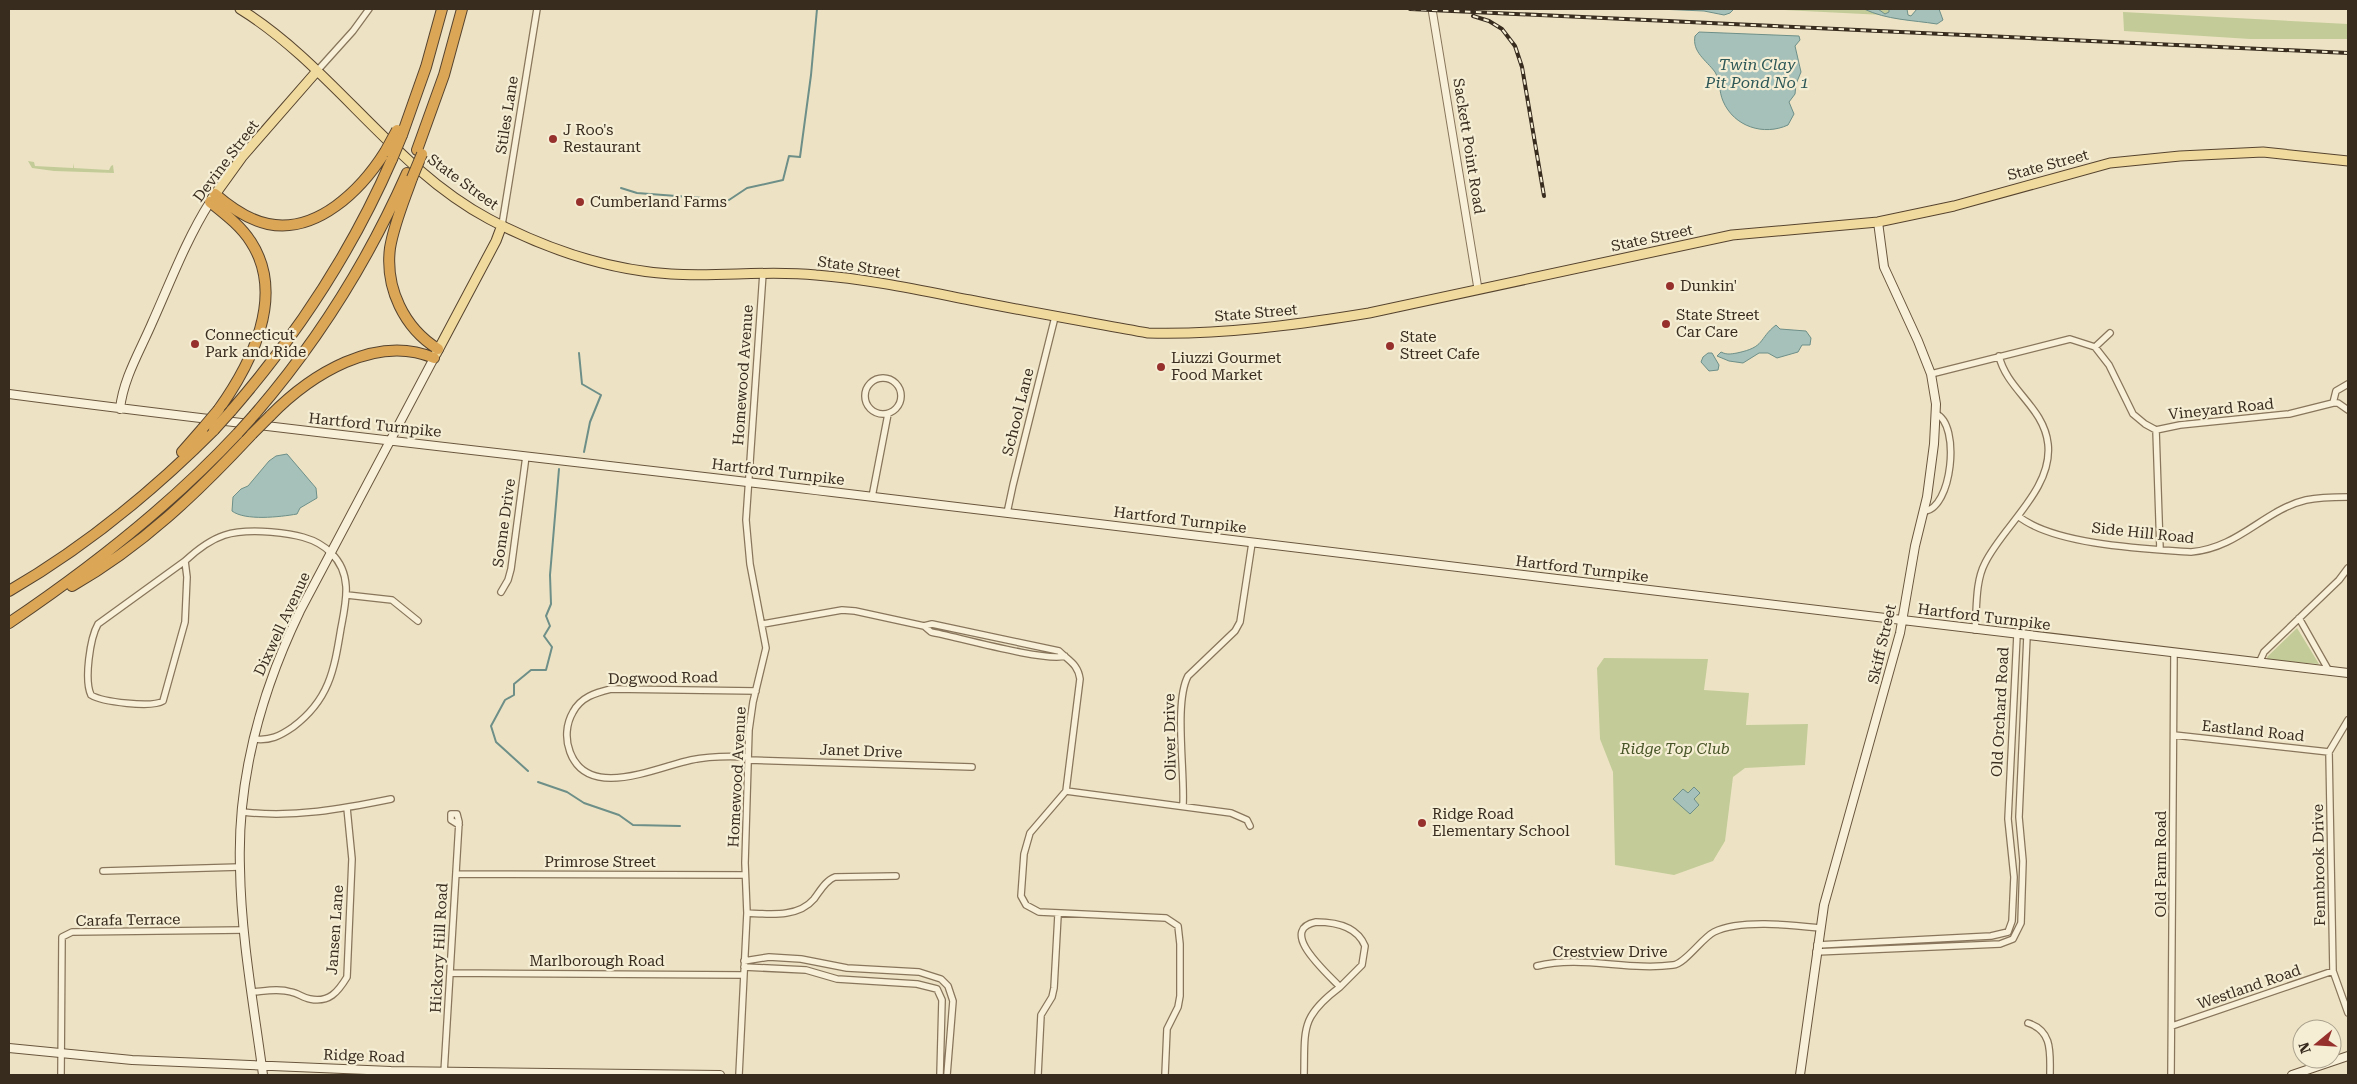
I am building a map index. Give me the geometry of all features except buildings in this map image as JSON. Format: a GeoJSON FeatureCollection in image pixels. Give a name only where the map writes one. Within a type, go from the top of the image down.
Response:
{"type":"FeatureCollection","features":[{"type":"Feature","properties":{"kind":"highway"},"geometry":{"type":"LineString","coordinates":[[9,591],[86,542],[154,488],[209,429],[231,411],[285,344],[320,294],[364,220],[400,133],[406,111],[415,101],[442,9]]}},
{"type":"Feature","properties":{"kind":"highway"},"geometry":{"type":"LineString","coordinates":[[436,354],[407,320],[398,304],[390,260],[392,238],[410,176],[434,107],[462,9]]}},
{"type":"Feature","properties":{"kind":"highway"},"geometry":{"type":"LineString","coordinates":[[212,198],[257,221],[278,225],[296,223],[323,214],[351,194],[389,156]]}},
{"type":"Feature","properties":{"kind":"highway"},"geometry":{"type":"LineString","coordinates":[[9,622],[52,593],[150,517],[189,482],[238,433],[301,356],[340,300],[410,176]]}},
{"type":"Feature","properties":{"kind":"highway"},"geometry":{"type":"LineString","coordinates":[[209,429],[253,349],[262,318],[266,290],[263,268],[251,242],[212,198]]}},
{"type":"Feature","properties":{"kind":"highway"},"geometry":{"type":"LineString","coordinates":[[52,593],[78,582],[150,533],[205,484],[270,416],[308,384],[354,359],[380,352],[401,351],[436,354]]}},
{"type":"Feature","properties":{"kind":"main road","name":"State Street"},"geometry":{"type":"LineString","coordinates":[[240,9],[272,32],[317,71],[431,178],[471,208],[502,225],[578,256],[632,270],[679,274],[762,273],[815,275],[874,282],[1148,333],[1184,333],[1329,320],[1369,314],[1734,235],[1878,222],[1954,206],[2110,164],[2180,156],[2263,152],[2348,161]]}},
{"type":"Feature","properties":{"kind":"main road","name":"Devine Street"},"geometry":{"type":"LineString","coordinates":[[120,409],[122,393],[135,362],[184,251],[212,198],[242,157],[317,71]]}},
{"type":"Feature","properties":{"kind":"main road","name":"Skiff Street"},"geometry":{"type":"LineString","coordinates":[[1800,1075],[1820,928],[1831,879],[1903,620],[1915,546],[1924,511],[1936,414],[1936,396],[1931,374],[1918,340],[1884,267],[1878,222]]}},
{"type":"Feature","properties":{"kind":"main road","name":"Dixwell Avenue"},"geometry":{"type":"LineString","coordinates":[[263,1075],[244,930],[240,867],[243,812],[254,739],[264,700],[283,647],[496,241],[502,225]]}},
{"type":"Feature","properties":{"kind":"main road","name":"Hartford Turnpike"},"geometry":{"type":"LineString","coordinates":[[9,394],[120,409],[1008,513],[2174,654],[2348,673]]}},
{"type":"Feature","properties":{"kind":"main road","name":"Ridge Road"},"geometry":{"type":"LineString","coordinates":[[9,1048],[132,1060],[430,1074],[720,1075]]}},
{"type":"Feature","properties":{"kind":"main road"},"geometry":{"type":"LineString","coordinates":[[2292,1075],[2348,1056]]}},
{"type":"Feature","properties":{"kind":"street","name":"Devine Street"},"geometry":{"type":"LineString","coordinates":[[317,71],[353,32],[369,9]]}},
{"type":"Feature","properties":{"kind":"street","name":"Stiles Lane"},"geometry":{"type":"LineString","coordinates":[[502,225],[536,9]]}},
{"type":"Feature","properties":{"kind":"street","name":"Sackett Point Road"},"geometry":{"type":"LineString","coordinates":[[1432,9],[1478,289]]}},
{"type":"Feature","properties":{"kind":"street","name":"Homewood Avenue"},"geometry":{"type":"LineString","coordinates":[[738,1075],[747,913],[745,875],[750,715],[766,648],[747,544],[748,482],[762,273]]}},
{"type":"Feature","properties":{"kind":"street","name":"School Lane"},"geometry":{"type":"LineString","coordinates":[[1008,513],[1012,485],[1055,316]]}},
{"type":"Feature","properties":{"kind":"street"},"geometry":{"type":"LineString","coordinates":[[1931,374],[2064,340],[2076,340],[2095,347],[2110,333]]}},
{"type":"Feature","properties":{"kind":"street","name":"Vineyard Road"},"geometry":{"type":"LineString","coordinates":[[2095,347],[2109,365],[2133,414],[2156,430],[2180,424],[2289,414],[2333,403]]}},
{"type":"Feature","properties":{"kind":"street"},"geometry":{"type":"LineString","coordinates":[[1975,630],[1979,583],[1984,564],[2040,482],[2047,459],[2048,445],[2045,430],[2039,416],[2007,376],[1999,356]]}},
{"type":"Feature","properties":{"kind":"street"},"geometry":{"type":"LineString","coordinates":[[872,497],[888,414],[898,407],[901,396],[900,390],[894,381],[877,379],[868,387],[865,399],[867,405],[876,413],[888,414]]}},
{"type":"Feature","properties":{"kind":"street"},"geometry":{"type":"LineString","coordinates":[[2348,384],[2336,390],[2333,403],[2348,410]]}},
{"type":"Feature","properties":{"kind":"street"},"geometry":{"type":"LineString","coordinates":[[1924,511],[1932,509],[1942,496],[1948,471],[1950,443],[1948,430],[1944,420],[1936,414]]}},
{"type":"Feature","properties":{"kind":"street"},"geometry":{"type":"LineString","coordinates":[[2156,430],[2160,549]]}},
{"type":"Feature","properties":{"kind":"street","name":"Sonne Drive"},"geometry":{"type":"LineString","coordinates":[[501,592],[508,580],[511,569],[526,456]]}},
{"type":"Feature","properties":{"kind":"street","name":"Side Hill Road"},"geometry":{"type":"LineString","coordinates":[[2018,516],[2037,528],[2069,538],[2191,552],[2216,548],[2305,500],[2348,497]]}},
{"type":"Feature","properties":{"kind":"street"},"geometry":{"type":"LineString","coordinates":[[185,561],[187,577],[186,622],[163,701],[156,704],[145,704],[101,699],[91,695],[88,685],[91,638],[98,624],[185,561],[200,547],[220,535],[241,531],[295,535],[308,539],[331,553],[343,569],[347,582],[347,595],[336,664],[326,692],[312,710],[292,728],[268,740],[254,739]]}},
{"type":"Feature","properties":{"kind":"street","name":"Oliver Drive"},"geometry":{"type":"LineString","coordinates":[[1183,805],[1181,712],[1183,685],[1191,672],[1235,630],[1240,622],[1252,543]]}},
{"type":"Feature","properties":{"kind":"street"},"geometry":{"type":"LineString","coordinates":[[2259,663],[2264,652],[2339,580],[2348,568]]}},
{"type":"Feature","properties":{"kind":"street"},"geometry":{"type":"LineString","coordinates":[[347,595],[392,600],[418,621]]}},
{"type":"Feature","properties":{"kind":"street"},"geometry":{"type":"LineString","coordinates":[[763,624],[842,610],[855,611],[924,626],[932,632],[1010,649],[1057,658],[1065,656],[1075,665],[1080,679],[1073,719],[1066,791],[1030,834],[1024,854],[1020,892],[1023,901],[1032,910],[1058,914],[1166,918],[1178,926],[1180,996],[1178,1007],[1167,1029],[1165,1075]]}},
{"type":"Feature","properties":{"kind":"street"},"geometry":{"type":"LineString","coordinates":[[2300,618],[2329,670]]}},
{"type":"Feature","properties":{"kind":"street","name":"Old Orchard Road"},"geometry":{"type":"LineString","coordinates":[[2010,930],[2014,877],[2008,828],[2017,635]]}},
{"type":"Feature","properties":{"kind":"street","name":"Old Orchard Road"},"geometry":{"type":"LineString","coordinates":[[2017,935],[2021,923],[2024,882],[2024,861],[2019,828],[2027,636]]}},
{"type":"Feature","properties":{"kind":"street","name":"Old Farm Road"},"geometry":{"type":"LineString","coordinates":[[2171,1075],[2174,654]]}},
{"type":"Feature","properties":{"kind":"street","name":"Dogwood Road"},"geometry":{"type":"LineString","coordinates":[[748,758],[718,757],[693,760],[628,777],[609,778],[590,774],[572,757],[568,745],[568,721],[578,704],[598,692],[611,689],[756,691]]}},
{"type":"Feature","properties":{"kind":"street"},"geometry":{"type":"LineString","coordinates":[[2329,752],[2348,720]]}},
{"type":"Feature","properties":{"kind":"street","name":"Eastland Road"},"geometry":{"type":"LineString","coordinates":[[2174,735],[2329,752]]}},
{"type":"Feature","properties":{"kind":"street","name":"Fennbrook Drive"},"geometry":{"type":"LineString","coordinates":[[2329,752],[2334,971],[2348,1012]]}},
{"type":"Feature","properties":{"kind":"street","name":"Janet Drive"},"geometry":{"type":"LineString","coordinates":[[748,758],[972,767]]}},
{"type":"Feature","properties":{"kind":"street","name":"Old Orchard Road"},"geometry":{"type":"LineString","coordinates":[[2009,790],[2020,790]]}},
{"type":"Feature","properties":{"kind":"street"},"geometry":{"type":"LineString","coordinates":[[1066,791],[1183,805],[1231,813],[1247,820],[1250,826]]}},
{"type":"Feature","properties":{"kind":"street"},"geometry":{"type":"LineString","coordinates":[[243,812],[303,814],[391,799]]}},
{"type":"Feature","properties":{"kind":"street","name":"Jansen Lane"},"geometry":{"type":"LineString","coordinates":[[252,992],[273,990],[291,992],[310,999],[324,998],[338,994],[347,978],[352,860],[347,808]]}},
{"type":"Feature","properties":{"kind":"street","name":"Hickory Hill Road"},"geometry":{"type":"LineString","coordinates":[[444,1073],[459,825]]}},
{"type":"Feature","properties":{"kind":"street"},"geometry":{"type":"LineString","coordinates":[[2008,828],[2019,828]]}},
{"type":"Feature","properties":{"kind":"street"},"geometry":{"type":"LineString","coordinates":[[103,871],[240,867]]}},
{"type":"Feature","properties":{"kind":"street","name":"Primrose Street"},"geometry":{"type":"LineString","coordinates":[[456,874],[745,875]]}},
{"type":"Feature","properties":{"kind":"street"},"geometry":{"type":"LineString","coordinates":[[747,913],[776,914],[800,909],[812,901],[828,881],[835,877],[896,876]]}},
{"type":"Feature","properties":{"kind":"street"},"geometry":{"type":"LineString","coordinates":[[1038,1075],[1041,1015],[1052,997],[1054,988],[1058,914]]}},
{"type":"Feature","properties":{"kind":"street"},"geometry":{"type":"LineString","coordinates":[[1304,1075],[1305,1035],[1310,1018],[1318,1004],[1340,987],[1362,966],[1365,954],[1363,941],[1341,924],[1316,922],[1308,924],[1300,933],[1302,942],[1340,987]]}},
{"type":"Feature","properties":{"kind":"street","name":"Crestview Drive"},"geometry":{"type":"LineString","coordinates":[[1537,966],[1555,962],[1648,967],[1677,965],[1714,932],[1738,926],[1820,928]]}},
{"type":"Feature","properties":{"kind":"street","name":"Carafa Terrace"},"geometry":{"type":"LineString","coordinates":[[61,1075],[62,936],[72,932],[244,930]]}},
{"type":"Feature","properties":{"kind":"street"},"geometry":{"type":"LineString","coordinates":[[2010,930],[2017,935],[2013,939],[2000,944],[1921,948],[1817,948],[1991,936],[2004,934],[2010,930]]}},
{"type":"Feature","properties":{"kind":"street"},"geometry":{"type":"LineString","coordinates":[[1921,940],[1921,948]]}},
{"type":"Feature","properties":{"kind":"street"},"geometry":{"type":"LineString","coordinates":[[744,964],[777,958],[813,960],[847,968],[920,972],[935,976],[948,986],[953,1001],[947,1075]]}},
{"type":"Feature","properties":{"kind":"street"},"geometry":{"type":"LineString","coordinates":[[744,964],[806,970],[844,980],[917,984],[940,992]]}},
{"type":"Feature","properties":{"kind":"street","name":"Westland Road"},"geometry":{"type":"LineString","coordinates":[[2172,1026],[2334,971]]}},
{"type":"Feature","properties":{"kind":"street","name":"Marlborough Road"},"geometry":{"type":"LineString","coordinates":[[450,974],[743,975]]}},
{"type":"Feature","properties":{"kind":"street"},"geometry":{"type":"LineString","coordinates":[[940,992],[948,986]]}},
{"type":"Feature","properties":{"kind":"street"},"geometry":{"type":"LineString","coordinates":[[940,992],[942,1000],[940,1075]]}},
{"type":"Feature","properties":{"kind":"street"},"geometry":{"type":"LineString","coordinates":[[2028,1023],[2043,1031],[2048,1040],[2050,1075]]}},
{"type":"Feature","properties":{"kind":"green space"},"geometry":{"type":"Polygon","coordinates":[[[1761,9],[1905,9],[1904,16],[1761,9]]]}},
{"type":"Feature","properties":{"kind":"green space"},"geometry":{"type":"Polygon","coordinates":[[[2123,12],[2348,24],[2348,39],[2250,39],[2124,31],[2123,12]]]}},
{"type":"Feature","properties":{"kind":"green space"},"geometry":{"type":"Polygon","coordinates":[[[28,161],[34,162],[35,166],[73,168],[74,163],[74,168],[109,170],[113,165],[114,173],[54,171],[32,168],[28,161]]]}},
{"type":"Feature","properties":{"kind":"green space"},"geometry":{"type":"Polygon","coordinates":[[[2297,628],[2319,664],[2268,660],[2267,657],[2297,628]]]}},
{"type":"Feature","properties":{"kind":"green space","name":"Ridge Top Club"},"geometry":{"type":"Polygon","coordinates":[[[1604,658],[1708,659],[1704,690],[1749,693],[1746,725],[1808,724],[1805,765],[1745,768],[1733,777],[1725,841],[1713,861],[1674,875],[1615,865],[1613,772],[1600,739],[1597,668],[1604,658]]]}},
{"type":"Feature","properties":{"kind":"water"},"geometry":{"type":"Polygon","coordinates":[[[1658,9],[1734,9],[1724,15],[1704,11],[1658,9]]]}},
{"type":"Feature","properties":{"kind":"water"},"geometry":{"type":"Polygon","coordinates":[[[1864,9],[1878,9],[1885,14],[1889,12],[1889,9],[1907,9],[1908,15],[1911,16],[1917,9],[1939,9],[1943,20],[1937,24],[1900,19],[1864,9]]]}},
{"type":"Feature","properties":{"kind":"water","name":"Twin Clay Pit Pond No 1"},"geometry":{"type":"Polygon","coordinates":[[[1699,32],[1799,36],[1800,40],[1795,46],[1801,72],[1796,84],[1795,94],[1789,102],[1794,114],[1788,125],[1769,130],[1760,129],[1742,123],[1734,117],[1723,101],[1715,72],[1700,56],[1696,47],[1695,36],[1699,32]]]}},
{"type":"Feature","properties":{"kind":"water"},"geometry":{"type":"Polygon","coordinates":[[[1776,325],[1780,329],[1806,331],[1811,338],[1810,345],[1802,345],[1798,352],[1777,358],[1768,353],[1759,353],[1743,363],[1729,361],[1717,356],[1721,352],[1733,354],[1753,348],[1776,325]]]}},
{"type":"Feature","properties":{"kind":"water"},"geometry":{"type":"Polygon","coordinates":[[[1708,353],[1712,353],[1719,365],[1718,370],[1709,371],[1701,362],[1708,353]]]}},
{"type":"Feature","properties":{"kind":"water"},"geometry":{"type":"Polygon","coordinates":[[[287,454],[316,488],[317,498],[300,508],[297,514],[254,517],[232,511],[233,497],[241,489],[248,486],[269,461],[276,456],[287,454]]]}},
{"type":"Feature","properties":{"kind":"water"},"geometry":{"type":"Polygon","coordinates":[[[1694,787],[1700,793],[1694,799],[1699,805],[1690,814],[1673,799],[1683,789],[1688,793],[1694,787]]]}},
{"type":"Feature","properties":{"kind":"waterway"},"geometry":{"type":"LineString","coordinates":[[621,188],[637,193],[729,200],[747,188],[783,180],[789,156],[800,157],[811,75],[817,9]]}},
{"type":"Feature","properties":{"kind":"waterway"},"geometry":{"type":"LineString","coordinates":[[579,353],[582,384],[601,395],[590,422],[584,452]]}},
{"type":"Feature","properties":{"kind":"waterway"},"geometry":{"type":"LineString","coordinates":[[528,771],[496,742],[491,726],[505,700],[514,695],[514,684],[531,670],[546,670],[552,647],[544,636],[550,626],[546,616],[551,604],[550,575],[559,469]]}},
{"type":"Feature","properties":{"kind":"waterway"},"geometry":{"type":"LineString","coordinates":[[538,782],[567,792],[584,803],[619,815],[633,825],[680,826]]}},
{"type":"Feature","properties":{"kind":"railway"},"geometry":{"type":"LineString","coordinates":[[1410,9],[2348,53]]}},
{"type":"Feature","properties":{"kind":"railway"},"geometry":{"type":"LineString","coordinates":[[1473,16],[1489,21],[1502,29],[1515,46],[1522,67],[1544,196]]}},
{"type":"Feature","properties":{"kind":"place","name":"J Roo's Restaurant"},"geometry":{"type":"Point","coordinates":[553,139]}},
{"type":"Feature","properties":{"kind":"place","name":"Cumberland Farms"},"geometry":{"type":"Point","coordinates":[580,202]}},
{"type":"Feature","properties":{"kind":"place","name":"Dunkin'"},"geometry":{"type":"Point","coordinates":[1670,286]}},
{"type":"Feature","properties":{"kind":"place","name":"State Street Car Care"},"geometry":{"type":"Point","coordinates":[1666,324]}},
{"type":"Feature","properties":{"kind":"place","name":"Connecticut Park and Ride"},"geometry":{"type":"Point","coordinates":[195,344]}},
{"type":"Feature","properties":{"kind":"place","name":"State Street Cafe"},"geometry":{"type":"Point","coordinates":[1390,346]}},
{"type":"Feature","properties":{"kind":"place","name":"Liuzzi Gourmet Food Market"},"geometry":{"type":"Point","coordinates":[1161,367]}},
{"type":"Feature","properties":{"kind":"place","name":"Ridge Road Elementary School"},"geometry":{"type":"Point","coordinates":[1422,823]}}]}
